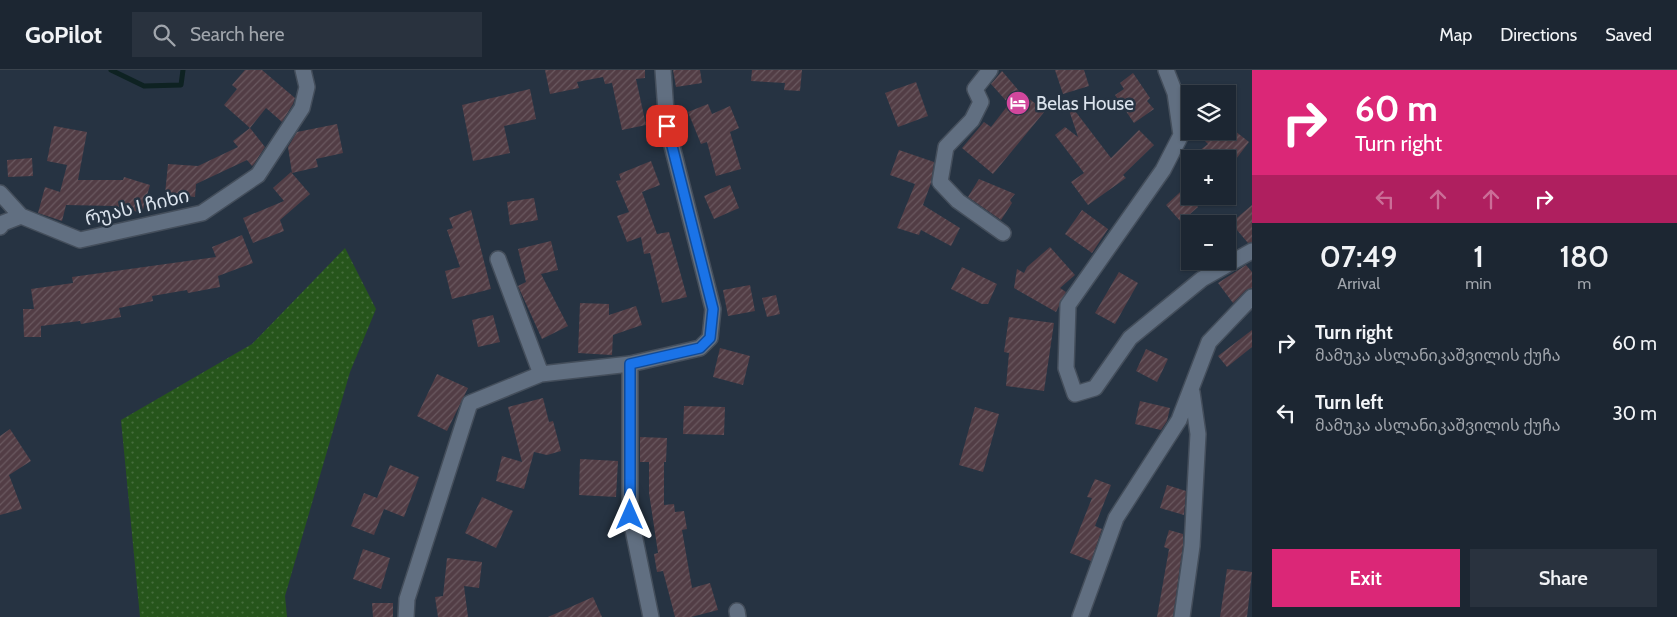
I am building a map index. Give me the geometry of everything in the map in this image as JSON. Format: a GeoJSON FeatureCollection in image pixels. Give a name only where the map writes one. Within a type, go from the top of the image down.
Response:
{"type":"FeatureCollection","features":[{"type":"Feature","properties":{"kind":"street","name":"რუას I ჩიხი"},"geometry":{"type":"LineString","coordinates":[[0,193],[21,216],[80,240],[202,213],[258,175],[302,108],[307,87],[303,70]]}},
{"type":"Feature","properties":{"kind":"street"},"geometry":{"type":"LineString","coordinates":[[406,617],[408,599],[470,403],[490,393],[541,374],[630,364],[700,348],[710,338],[713,309],[667,126],[663,70]]}},
{"type":"Feature","properties":{"kind":"street"},"geometry":{"type":"LineString","coordinates":[[990,70],[975,89],[981,102],[972,120],[946,147],[940,182],[958,201],[1003,233]]}},
{"type":"Feature","properties":{"kind":"street"},"geometry":{"type":"LineString","coordinates":[[1166,70],[1175,93],[1181,135],[1163,170],[1068,305],[1066,368],[1075,394],[1095,388],[1130,338],[1194,285],[1252,251]]}},
{"type":"Feature","properties":{"kind":"street"},"geometry":{"type":"LineString","coordinates":[[0,227],[4,223],[21,216]]}},
{"type":"Feature","properties":{"kind":"street"},"geometry":{"type":"LineString","coordinates":[[498,259],[541,374]]}},
{"type":"Feature","properties":{"kind":"street"},"geometry":{"type":"LineString","coordinates":[[1080,617],[1116,518],[1179,420],[1210,342],[1252,297]]}},
{"type":"Feature","properties":{"kind":"street"},"geometry":{"type":"LineString","coordinates":[[630,364],[630,515],[651,617]]}},
{"type":"Feature","properties":{"kind":"street"},"geometry":{"type":"LineString","coordinates":[[1182,617],[1192,546],[1198,434],[1192,391]]}},
{"type":"Feature","properties":{"kind":"green space"},"geometry":{"type":"Polygon","coordinates":[[[345,248],[376,309],[350,372],[285,596],[287,617],[140,617],[121,420],[252,344],[345,248]]]}},
{"type":"Feature","properties":{"kind":"building"},"geometry":{"type":"Polygon","coordinates":[[[245,70],[262,70],[295,98],[282,122],[266,108],[250,128],[224,105],[237,89],[232,85],[245,70]]]}},
{"type":"Feature","properties":{"kind":"building"},"geometry":{"type":"Polygon","coordinates":[[[545,70],[645,70],[645,78],[636,79],[646,125],[622,130],[612,83],[605,84],[603,77],[577,82],[579,88],[550,94],[545,70]]]}},
{"type":"Feature","properties":{"kind":"building"},"geometry":{"type":"Polygon","coordinates":[[[673,70],[700,70],[702,83],[676,87],[673,70]]]}},
{"type":"Feature","properties":{"kind":"building"},"geometry":{"type":"Polygon","coordinates":[[[752,70],[802,70],[800,91],[784,90],[785,83],[751,81],[752,70]]]}},
{"type":"Feature","properties":{"kind":"building"},"geometry":{"type":"Polygon","coordinates":[[[1055,70],[1084,70],[1089,86],[1063,94],[1055,70]]]}},
{"type":"Feature","properties":{"kind":"building"},"geometry":{"type":"Polygon","coordinates":[[[1002,71],[1019,91],[1045,111],[993,174],[962,148],[984,122],[991,127],[1009,104],[991,84],[1002,71]]]}},
{"type":"Feature","properties":{"kind":"building"},"geometry":{"type":"Polygon","coordinates":[[[1133,73],[1150,98],[1147,101],[1154,109],[1134,123],[1115,95],[1124,89],[1120,83],[1133,73]]]}},
{"type":"Feature","properties":{"kind":"building"},"geometry":{"type":"Polygon","coordinates":[[[916,82],[928,116],[898,127],[885,93],[916,82]]]}},
{"type":"Feature","properties":{"kind":"building"},"geometry":{"type":"Polygon","coordinates":[[[530,89],[536,119],[504,126],[510,153],[473,161],[462,105],[530,89]]]}},
{"type":"Feature","properties":{"kind":"building"},"geometry":{"type":"Polygon","coordinates":[[[1069,103],[1111,158],[1139,130],[1154,145],[1123,175],[1126,178],[1088,205],[1071,182],[1084,173],[1055,135],[1065,127],[1078,137],[1067,104],[1069,103]]]}},
{"type":"Feature","properties":{"kind":"building"},"geometry":{"type":"Polygon","coordinates":[[[708,104],[712,114],[730,106],[739,128],[730,132],[741,169],[716,176],[707,142],[701,144],[688,112],[708,104]]]}},
{"type":"Feature","properties":{"kind":"building"},"geometry":{"type":"Polygon","coordinates":[[[337,124],[343,153],[316,159],[318,167],[292,173],[288,147],[297,132],[337,124]]]}},
{"type":"Feature","properties":{"kind":"building"},"geometry":{"type":"Polygon","coordinates":[[[54,126],[87,132],[78,180],[123,180],[124,177],[150,185],[142,213],[116,206],[66,205],[62,221],[38,213],[45,187],[60,192],[67,165],[47,161],[54,126]]]}},
{"type":"Feature","properties":{"kind":"building"},"geometry":{"type":"Polygon","coordinates":[[[250,128],[265,147],[252,166],[247,160],[196,184],[195,197],[165,194],[168,164],[198,166],[238,147],[233,141],[250,128]]]}},
{"type":"Feature","properties":{"kind":"building"},"geometry":{"type":"Polygon","coordinates":[[[1236,132],[1249,142],[1236,159],[1236,150],[1200,150],[1208,144],[1205,141],[1236,140],[1236,132]]]}},
{"type":"Feature","properties":{"kind":"building"},"geometry":{"type":"Polygon","coordinates":[[[899,150],[934,162],[931,183],[923,205],[960,228],[951,246],[921,230],[919,235],[897,228],[915,184],[890,175],[899,150]]]}},
{"type":"Feature","properties":{"kind":"building"},"geometry":{"type":"Polygon","coordinates":[[[32,158],[33,176],[8,177],[7,160],[32,158]]]}},
{"type":"Feature","properties":{"kind":"building"},"geometry":{"type":"Polygon","coordinates":[[[651,161],[660,185],[642,192],[657,234],[669,232],[687,297],[662,303],[650,253],[644,254],[641,237],[627,242],[617,216],[629,212],[616,181],[621,180],[619,174],[651,161]]]}},
{"type":"Feature","properties":{"kind":"building"},"geometry":{"type":"Polygon","coordinates":[[[291,172],[310,194],[280,220],[284,231],[253,243],[243,218],[284,201],[273,188],[291,172]]]}},
{"type":"Feature","properties":{"kind":"building"},"geometry":{"type":"Polygon","coordinates":[[[979,179],[1015,194],[1010,200],[1012,203],[1001,220],[968,197],[979,179]]]}},
{"type":"Feature","properties":{"kind":"building"},"geometry":{"type":"Polygon","coordinates":[[[730,185],[739,208],[714,219],[704,196],[730,185]]]}},
{"type":"Feature","properties":{"kind":"building"},"geometry":{"type":"Polygon","coordinates":[[[1181,191],[1181,205],[1196,205],[1198,207],[1189,215],[1181,215],[1181,222],[1166,205],[1181,191]]]}},
{"type":"Feature","properties":{"kind":"building"},"geometry":{"type":"Polygon","coordinates":[[[534,198],[538,220],[510,225],[507,202],[534,198]]]}},
{"type":"Feature","properties":{"kind":"building"},"geometry":{"type":"Polygon","coordinates":[[[1252,205],[1252,242],[1248,243],[1236,229],[1236,219],[1252,205]]]}},
{"type":"Feature","properties":{"kind":"building"},"geometry":{"type":"Polygon","coordinates":[[[471,210],[491,289],[452,299],[445,271],[460,267],[447,230],[453,228],[449,218],[471,210]]]}},
{"type":"Feature","properties":{"kind":"building"},"geometry":{"type":"Polygon","coordinates":[[[1082,210],[1108,229],[1092,253],[1065,234],[1082,210]]]}},
{"type":"Feature","properties":{"kind":"building"},"geometry":{"type":"Polygon","coordinates":[[[242,235],[253,263],[218,276],[220,287],[188,293],[187,290],[152,296],[153,301],[119,308],[121,317],[81,324],[80,321],[41,326],[41,337],[24,337],[23,309],[34,309],[31,289],[73,283],[72,277],[216,257],[212,247],[242,235]]]}},
{"type":"Feature","properties":{"kind":"building"},"geometry":{"type":"Polygon","coordinates":[[[551,241],[558,270],[541,274],[568,326],[542,339],[518,286],[526,282],[518,249],[551,241]]]}},
{"type":"Feature","properties":{"kind":"building"},"geometry":{"type":"Polygon","coordinates":[[[1050,247],[1075,275],[1060,288],[1066,292],[1056,312],[1014,288],[1017,269],[1024,273],[1027,267],[1050,247]]]}},
{"type":"Feature","properties":{"kind":"building"},"geometry":{"type":"Polygon","coordinates":[[[1246,265],[1252,272],[1252,288],[1246,290],[1233,303],[1218,283],[1246,265]]]}},
{"type":"Feature","properties":{"kind":"building"},"geometry":{"type":"Polygon","coordinates":[[[962,267],[997,284],[988,304],[982,304],[951,289],[962,267]]]}},
{"type":"Feature","properties":{"kind":"building"},"geometry":{"type":"Polygon","coordinates":[[[1119,272],[1138,283],[1115,324],[1095,313],[1119,272]]]}},
{"type":"Feature","properties":{"kind":"building"},"geometry":{"type":"Polygon","coordinates":[[[750,285],[755,311],[728,316],[723,290],[750,285]]]}},
{"type":"Feature","properties":{"kind":"building"},"geometry":{"type":"Polygon","coordinates":[[[776,295],[780,314],[767,317],[762,298],[776,295]]]}},
{"type":"Feature","properties":{"kind":"building"},"geometry":{"type":"Polygon","coordinates":[[[580,303],[609,304],[609,315],[636,306],[642,325],[613,335],[612,355],[578,353],[580,303]]]}},
{"type":"Feature","properties":{"kind":"building"},"geometry":{"type":"Polygon","coordinates":[[[493,315],[500,342],[478,347],[472,320],[493,315]]]}},
{"type":"Feature","properties":{"kind":"building"},"geometry":{"type":"Polygon","coordinates":[[[1009,317],[1054,323],[1044,391],[1006,386],[1009,353],[1004,352],[1009,317]]]}},
{"type":"Feature","properties":{"kind":"building"},"geometry":{"type":"Polygon","coordinates":[[[1252,330],[1252,347],[1227,367],[1218,356],[1252,330]]]}},
{"type":"Feature","properties":{"kind":"building"},"geometry":{"type":"Polygon","coordinates":[[[720,348],[750,356],[743,385],[713,377],[720,348]]]}},
{"type":"Feature","properties":{"kind":"building"},"geometry":{"type":"Polygon","coordinates":[[[1146,349],[1168,359],[1157,382],[1136,371],[1146,349]]]}},
{"type":"Feature","properties":{"kind":"building"},"geometry":{"type":"Polygon","coordinates":[[[437,374],[468,388],[447,431],[417,416],[437,374]]]}},
{"type":"Feature","properties":{"kind":"building"},"geometry":{"type":"Polygon","coordinates":[[[543,398],[549,422],[553,421],[561,451],[547,455],[534,452],[524,489],[496,481],[502,456],[522,462],[508,407],[543,398]]]}},
{"type":"Feature","properties":{"kind":"building"},"geometry":{"type":"Polygon","coordinates":[[[1140,401],[1170,408],[1167,421],[1161,430],[1135,424],[1140,401]]]}},
{"type":"Feature","properties":{"kind":"building"},"geometry":{"type":"Polygon","coordinates":[[[684,406],[725,407],[724,435],[683,434],[684,406]]]}},
{"type":"Feature","properties":{"kind":"building"},"geometry":{"type":"Polygon","coordinates":[[[975,407],[999,414],[983,472],[959,465],[975,407]]]}},
{"type":"Feature","properties":{"kind":"building"},"geometry":{"type":"Polygon","coordinates":[[[10,429],[31,461],[9,475],[22,509],[0,515],[0,436],[10,429]]]}},
{"type":"Feature","properties":{"kind":"building"},"geometry":{"type":"Polygon","coordinates":[[[640,437],[667,438],[666,462],[664,462],[664,505],[674,504],[675,512],[684,511],[687,529],[682,530],[692,588],[710,583],[718,610],[691,617],[675,617],[663,571],[657,572],[654,554],[658,553],[649,493],[649,462],[640,462],[640,437]]]}},
{"type":"Feature","properties":{"kind":"building"},"geometry":{"type":"Polygon","coordinates":[[[580,459],[618,461],[616,497],[579,495],[580,459]]]}},
{"type":"Feature","properties":{"kind":"building"},"geometry":{"type":"Polygon","coordinates":[[[390,465],[419,477],[404,517],[384,509],[374,535],[351,526],[364,493],[377,498],[390,465]]]}},
{"type":"Feature","properties":{"kind":"building"},"geometry":{"type":"Polygon","coordinates":[[[1095,479],[1111,485],[1095,526],[1102,529],[1091,561],[1070,553],[1092,498],[1087,497],[1095,479]]]}},
{"type":"Feature","properties":{"kind":"building"},"geometry":{"type":"Polygon","coordinates":[[[1167,485],[1186,491],[1184,515],[1160,508],[1167,485]]]}},
{"type":"Feature","properties":{"kind":"building"},"geometry":{"type":"Polygon","coordinates":[[[482,497],[513,511],[496,548],[465,533],[482,497]]]}},
{"type":"Feature","properties":{"kind":"building"},"geometry":{"type":"Polygon","coordinates":[[[1169,530],[1183,534],[1183,545],[1173,617],[1157,617],[1169,549],[1164,547],[1169,530]]]}},
{"type":"Feature","properties":{"kind":"building"},"geometry":{"type":"Polygon","coordinates":[[[363,549],[390,558],[381,589],[353,579],[363,549]]]}},
{"type":"Feature","properties":{"kind":"building"},"geometry":{"type":"Polygon","coordinates":[[[447,558],[482,562],[479,588],[464,586],[468,617],[438,617],[435,597],[443,596],[447,558]]]}},
{"type":"Feature","properties":{"kind":"building"},"geometry":{"type":"Polygon","coordinates":[[[1227,569],[1252,572],[1247,617],[1220,617],[1227,569]]]}},
{"type":"Feature","properties":{"kind":"building"},"geometry":{"type":"Polygon","coordinates":[[[593,597],[602,617],[548,617],[593,597]]]}},
{"type":"Feature","properties":{"kind":"building"},"geometry":{"type":"Polygon","coordinates":[[[372,603],[393,603],[393,617],[373,617],[372,603]]]}},
{"type":"Feature","properties":{"kind":"waterway"},"geometry":{"type":"LineString","coordinates":[[111,70],[144,86],[181,85],[183,70]]}},
{"type":"Feature","properties":{"kind":"place","name":"Belas House"},"geometry":{"type":"Point","coordinates":[1018,103]}},
{"type":"Feature","properties":{"kind":"route"},"geometry":{"type":"LineString","coordinates":[[630,515],[630,364],[700,348],[710,338],[713,309],[667,126]]}}]}
